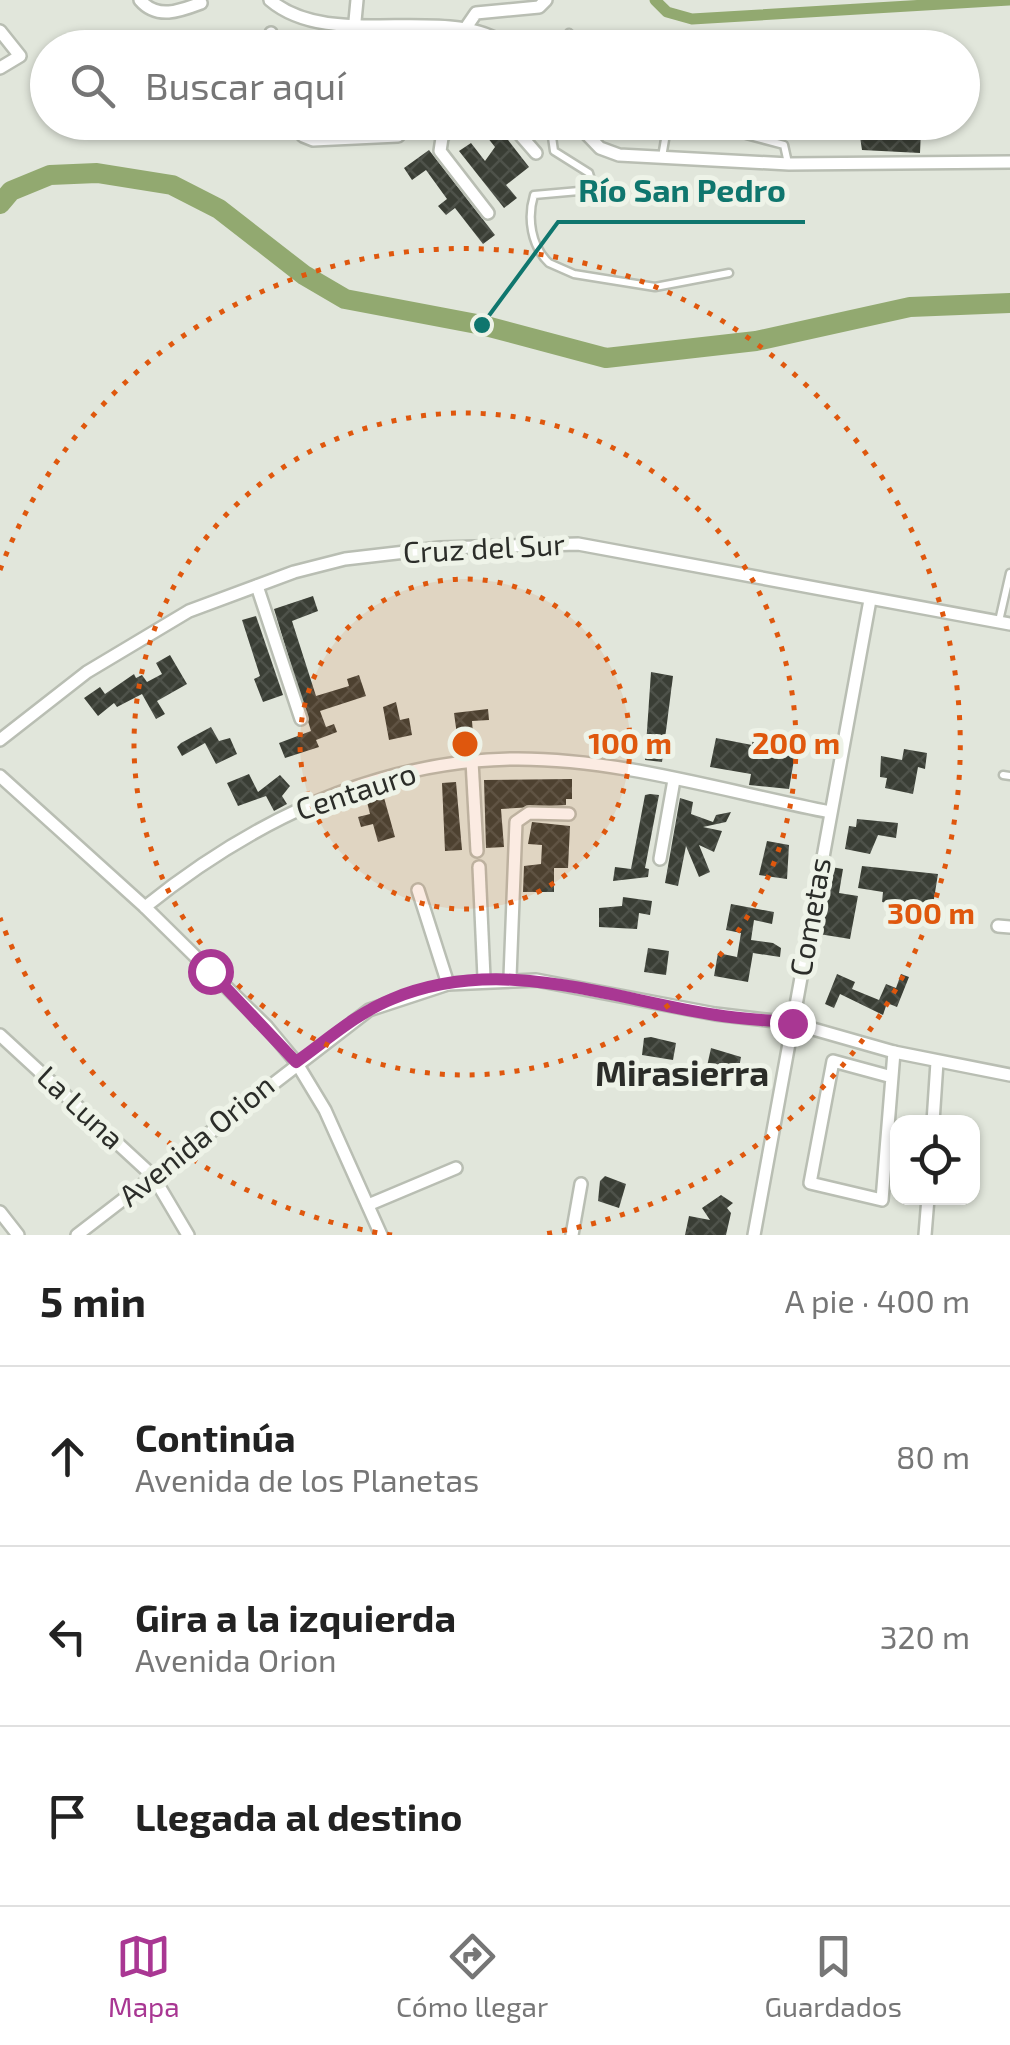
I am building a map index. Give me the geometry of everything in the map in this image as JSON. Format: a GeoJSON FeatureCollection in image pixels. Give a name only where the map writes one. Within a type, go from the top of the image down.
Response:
{"type":"FeatureCollection","features":[{"type":"Feature","properties":{"kind":"street"},"geometry":{"type":"LineString","coordinates":[[140,0],[148,9],[172,14],[201,2]]}},
{"type":"Feature","properties":{"kind":"street"},"geometry":{"type":"LineString","coordinates":[[270,0],[298,18],[465,24],[484,30]]}},
{"type":"Feature","properties":{"kind":"street"},"geometry":{"type":"LineString","coordinates":[[356,21],[357,0]]}},
{"type":"Feature","properties":{"kind":"street"},"geometry":{"type":"LineString","coordinates":[[462,30],[476,13],[539,7],[546,0]]}},
{"type":"Feature","properties":{"kind":"street"},"geometry":{"type":"LineString","coordinates":[[0,31],[20,56],[0,68]]}},
{"type":"Feature","properties":{"kind":"street"},"geometry":{"type":"LineString","coordinates":[[442,140],[440,151],[488,213]]}},
{"type":"Feature","properties":{"kind":"street"},"geometry":{"type":"LineString","coordinates":[[524,140],[536,153]]}},
{"type":"Feature","properties":{"kind":"street"},"geometry":{"type":"LineString","coordinates":[[595,140],[608,152],[662,158],[789,164],[1010,162]]}},
{"type":"Feature","properties":{"kind":"street","name":"Cruz del Sur"},"geometry":{"type":"LineString","coordinates":[[0,740],[86,672],[189,612],[256,586],[345,559],[440,548],[545,543],[621,551],[1004,623]]}},
{"type":"Feature","properties":{"kind":"street"},"geometry":{"type":"LineString","coordinates":[[256,586],[300,719]]}},
{"type":"Feature","properties":{"kind":"street","name":"Cometas"},"geometry":{"type":"LineString","coordinates":[[754,1235],[870,600]]}},
{"type":"Feature","properties":{"kind":"street"},"geometry":{"type":"LineString","coordinates":[[472,761],[477,851]]}},
{"type":"Feature","properties":{"kind":"street","name":"Centauro"},"geometry":{"type":"LineString","coordinates":[[146,906],[188,872],[272,820],[349,788],[472,761],[554,762],[674,780],[830,812]]}},
{"type":"Feature","properties":{"kind":"street"},"geometry":{"type":"LineString","coordinates":[[0,776],[146,906],[267,1026],[296,1062],[325,1110],[381,1235]]}},
{"type":"Feature","properties":{"kind":"street"},"geometry":{"type":"LineString","coordinates":[[660,859],[674,780]]}},
{"type":"Feature","properties":{"kind":"street"},"geometry":{"type":"LineString","coordinates":[[510,978],[516,822],[529,813],[569,814]]}},
{"type":"Feature","properties":{"kind":"street"},"geometry":{"type":"LineString","coordinates":[[480,867],[484,978]]}},
{"type":"Feature","properties":{"kind":"street"},"geometry":{"type":"LineString","coordinates":[[418,890],[448,984]]}},
{"type":"Feature","properties":{"kind":"street","name":"Avenida Orion"},"geometry":{"type":"LineString","coordinates":[[77,1235],[296,1062],[369,1010],[448,984],[510,978],[715,1014],[792,1023],[894,1052],[1010,1075]]}},
{"type":"Feature","properties":{"kind":"street","name":"La Luna"},"geometry":{"type":"LineString","coordinates":[[0,1035],[153,1176],[188,1235]]}},
{"type":"Feature","properties":{"kind":"street"},"geometry":{"type":"LineString","coordinates":[[892,1077],[833,1061],[810,1183],[882,1200],[892,1077],[894,1052]]}},
{"type":"Feature","properties":{"kind":"street"},"geometry":{"type":"LineString","coordinates":[[933,1115],[937,1062]]}},
{"type":"Feature","properties":{"kind":"street"},"geometry":{"type":"LineString","coordinates":[[368,1205],[456,1168]]}},
{"type":"Feature","properties":{"kind":"street"},"geometry":{"type":"LineString","coordinates":[[572,1235],[581,1184]]}},
{"type":"Feature","properties":{"kind":"street"},"geometry":{"type":"LineString","coordinates":[[925,1235],[927,1205]]}},
{"type":"Feature","properties":{"kind":"street"},"geometry":{"type":"LineString","coordinates":[[0,1212],[18,1235]]}},
{"type":"Feature","properties":{"kind":"lane"},"geometry":{"type":"LineString","coordinates":[[552,140],[554,151],[589,173],[592,182],[579,191],[534,195],[532,230],[549,263],[574,274],[656,287],[728,272]]}},
{"type":"Feature","properties":{"kind":"lane"},"geometry":{"type":"LineString","coordinates":[[662,158],[665,140]]}},
{"type":"Feature","properties":{"kind":"lane"},"geometry":{"type":"LineString","coordinates":[[765,140],[784,145],[789,164]]}},
{"type":"Feature","properties":{"kind":"lane"},"geometry":{"type":"LineString","coordinates":[[1004,623],[1010,573]]}},
{"type":"Feature","properties":{"kind":"building"},"geometry":{"type":"Polygon","coordinates":[[[489,140],[508,140],[529,167],[506,185],[517,198],[504,208],[459,151],[471,143],[485,161],[495,147],[489,140]]]}},
{"type":"Feature","properties":{"kind":"building"},"geometry":{"type":"Polygon","coordinates":[[[860,140],[921,140],[920,153],[862,150],[860,140]]]}},
{"type":"Feature","properties":{"kind":"building"},"geometry":{"type":"Polygon","coordinates":[[[429,150],[495,235],[483,244],[455,208],[446,215],[438,206],[447,199],[426,170],[412,180],[404,168],[429,150]]]}},
{"type":"Feature","properties":{"kind":"building"},"geometry":{"type":"Polygon","coordinates":[[[313,596],[318,611],[292,621],[316,696],[349,686],[347,679],[359,675],[366,696],[320,711],[326,727],[334,724],[337,732],[316,740],[319,747],[285,758],[279,743],[311,731],[274,609],[313,596]]]}},
{"type":"Feature","properties":{"kind":"building"},"geometry":{"type":"Polygon","coordinates":[[[256,616],[283,695],[263,702],[254,679],[260,676],[242,620],[256,616]]]}},
{"type":"Feature","properties":{"kind":"building"},"geometry":{"type":"Polygon","coordinates":[[[170,655],[187,684],[157,701],[165,714],[156,719],[142,694],[117,707],[114,703],[98,716],[84,698],[100,687],[105,694],[134,674],[136,678],[142,675],[147,682],[162,674],[156,663],[170,655]]]}},
{"type":"Feature","properties":{"kind":"building"},"geometry":{"type":"Polygon","coordinates":[[[651,672],[673,676],[662,762],[645,760],[651,672]]]}},
{"type":"Feature","properties":{"kind":"building"},"geometry":{"type":"Polygon","coordinates":[[[396,702],[400,720],[409,718],[412,735],[389,740],[383,707],[396,702]]]}},
{"type":"Feature","properties":{"kind":"building"},"geometry":{"type":"Polygon","coordinates":[[[488,709],[489,720],[472,721],[473,733],[457,735],[454,713],[488,709]]]}},
{"type":"Feature","properties":{"kind":"building"},"geometry":{"type":"Polygon","coordinates":[[[211,727],[219,741],[230,738],[237,754],[216,764],[205,743],[182,756],[177,747],[181,743],[211,727]]]}},
{"type":"Feature","properties":{"kind":"building"},"geometry":{"type":"Polygon","coordinates":[[[753,737],[768,740],[766,746],[795,754],[789,789],[749,785],[751,774],[710,767],[716,738],[752,745],[753,737]]]}},
{"type":"Feature","properties":{"kind":"building"},"geometry":{"type":"Polygon","coordinates":[[[904,749],[927,753],[925,769],[918,767],[913,794],[885,788],[887,778],[880,777],[881,756],[902,760],[904,749]]]}},
{"type":"Feature","properties":{"kind":"building"},"geometry":{"type":"Polygon","coordinates":[[[249,774],[258,792],[280,775],[290,786],[282,796],[287,804],[274,811],[266,796],[238,806],[227,783],[249,774]]]}},
{"type":"Feature","properties":{"kind":"building"},"geometry":{"type":"Polygon","coordinates":[[[572,779],[572,799],[566,799],[566,805],[501,809],[504,847],[486,848],[484,780],[572,779]]]}},
{"type":"Feature","properties":{"kind":"building"},"geometry":{"type":"Polygon","coordinates":[[[456,782],[462,850],[445,851],[442,783],[456,782]]]}},
{"type":"Feature","properties":{"kind":"building"},"geometry":{"type":"Polygon","coordinates":[[[383,794],[395,837],[378,842],[373,824],[361,827],[358,817],[370,814],[366,798],[383,794]]]}},
{"type":"Feature","properties":{"kind":"building"},"geometry":{"type":"Polygon","coordinates":[[[645,795],[659,795],[645,868],[649,869],[648,877],[613,881],[615,867],[631,869],[645,795]]]}},
{"type":"Feature","properties":{"kind":"building"},"geometry":{"type":"Polygon","coordinates":[[[680,798],[693,802],[691,814],[713,822],[716,815],[731,812],[726,822],[703,827],[722,831],[714,852],[699,845],[710,872],[699,877],[686,846],[678,886],[665,883],[680,798]]]}},
{"type":"Feature","properties":{"kind":"building"},"geometry":{"type":"Polygon","coordinates":[[[857,819],[898,823],[896,838],[878,835],[870,854],[845,849],[849,826],[856,827],[857,819]]]}},
{"type":"Feature","properties":{"kind":"building"},"geometry":{"type":"Polygon","coordinates":[[[532,822],[570,826],[568,868],[554,868],[554,892],[523,892],[524,866],[541,864],[542,845],[528,844],[532,822]]]}},
{"type":"Feature","properties":{"kind":"building"},"geometry":{"type":"Polygon","coordinates":[[[767,841],[789,845],[787,879],[759,875],[767,841]]]}},
{"type":"Feature","properties":{"kind":"building"},"geometry":{"type":"Polygon","coordinates":[[[862,866],[938,874],[932,911],[882,902],[883,892],[858,888],[862,866]]]}},
{"type":"Feature","properties":{"kind":"building"},"geometry":{"type":"Polygon","coordinates":[[[831,867],[843,869],[839,893],[858,896],[850,939],[819,934],[831,867]]]}},
{"type":"Feature","properties":{"kind":"building"},"geometry":{"type":"Polygon","coordinates":[[[623,897],[652,901],[650,915],[639,913],[637,929],[599,927],[599,908],[622,906],[623,897]]]}},
{"type":"Feature","properties":{"kind":"building"},"geometry":{"type":"Polygon","coordinates":[[[731,904],[774,912],[772,924],[754,920],[751,940],[773,943],[781,948],[780,957],[753,953],[748,982],[714,976],[718,953],[737,957],[741,933],[726,930],[731,904]]]}},
{"type":"Feature","properties":{"kind":"building"},"geometry":{"type":"Polygon","coordinates":[[[648,948],[669,951],[666,975],[644,972],[648,948]]]}},
{"type":"Feature","properties":{"kind":"building"},"geometry":{"type":"Polygon","coordinates":[[[837,974],[855,982],[852,989],[879,1000],[886,984],[896,988],[901,974],[909,977],[897,1007],[887,1003],[883,1015],[840,994],[834,1008],[825,1004],[837,974]]]}},
{"type":"Feature","properties":{"kind":"building"},"geometry":{"type":"Polygon","coordinates":[[[644,1038],[676,1043],[673,1060],[642,1055],[644,1038]]]}},
{"type":"Feature","properties":{"kind":"building"},"geometry":{"type":"Polygon","coordinates":[[[711,1048],[741,1057],[738,1073],[706,1071],[711,1048]]]}},
{"type":"Feature","properties":{"kind":"building"},"geometry":{"type":"Polygon","coordinates":[[[605,1176],[626,1184],[619,1208],[598,1201],[600,1181],[605,1176]]]}},
{"type":"Feature","properties":{"kind":"building"},"geometry":{"type":"Polygon","coordinates":[[[721,1195],[733,1203],[727,1208],[731,1213],[726,1235],[685,1235],[689,1216],[710,1220],[702,1208],[721,1195]]]}},
{"type":"Feature","properties":{"kind":"waterway"},"geometry":{"type":"LineString","coordinates":[[655,0],[667,12],[692,19],[1009,0]]}},
{"type":"Feature","properties":{"kind":"waterway"},"geometry":{"type":"LineString","coordinates":[[0,204],[11,191],[50,175],[97,173],[172,185],[219,209],[304,275],[345,299],[482,325],[606,358],[756,341],[910,307],[1010,303]]}},
{"type":"Feature","properties":{"kind":"place","name":"Río San Pedro"},"geometry":{"type":"Point","coordinates":[482,325]}},
{"type":"Feature","properties":{"kind":"district","name":"Mirasierra"},"geometry":{"type":"Point","coordinates":[682,1074]}},
{"type":"Feature","properties":{"kind":"route"},"geometry":{"type":"LineString","coordinates":[[210,971],[267,1026],[296,1062],[369,1010],[394,998],[484,978],[536,980],[715,1014],[792,1023]]}}]}
